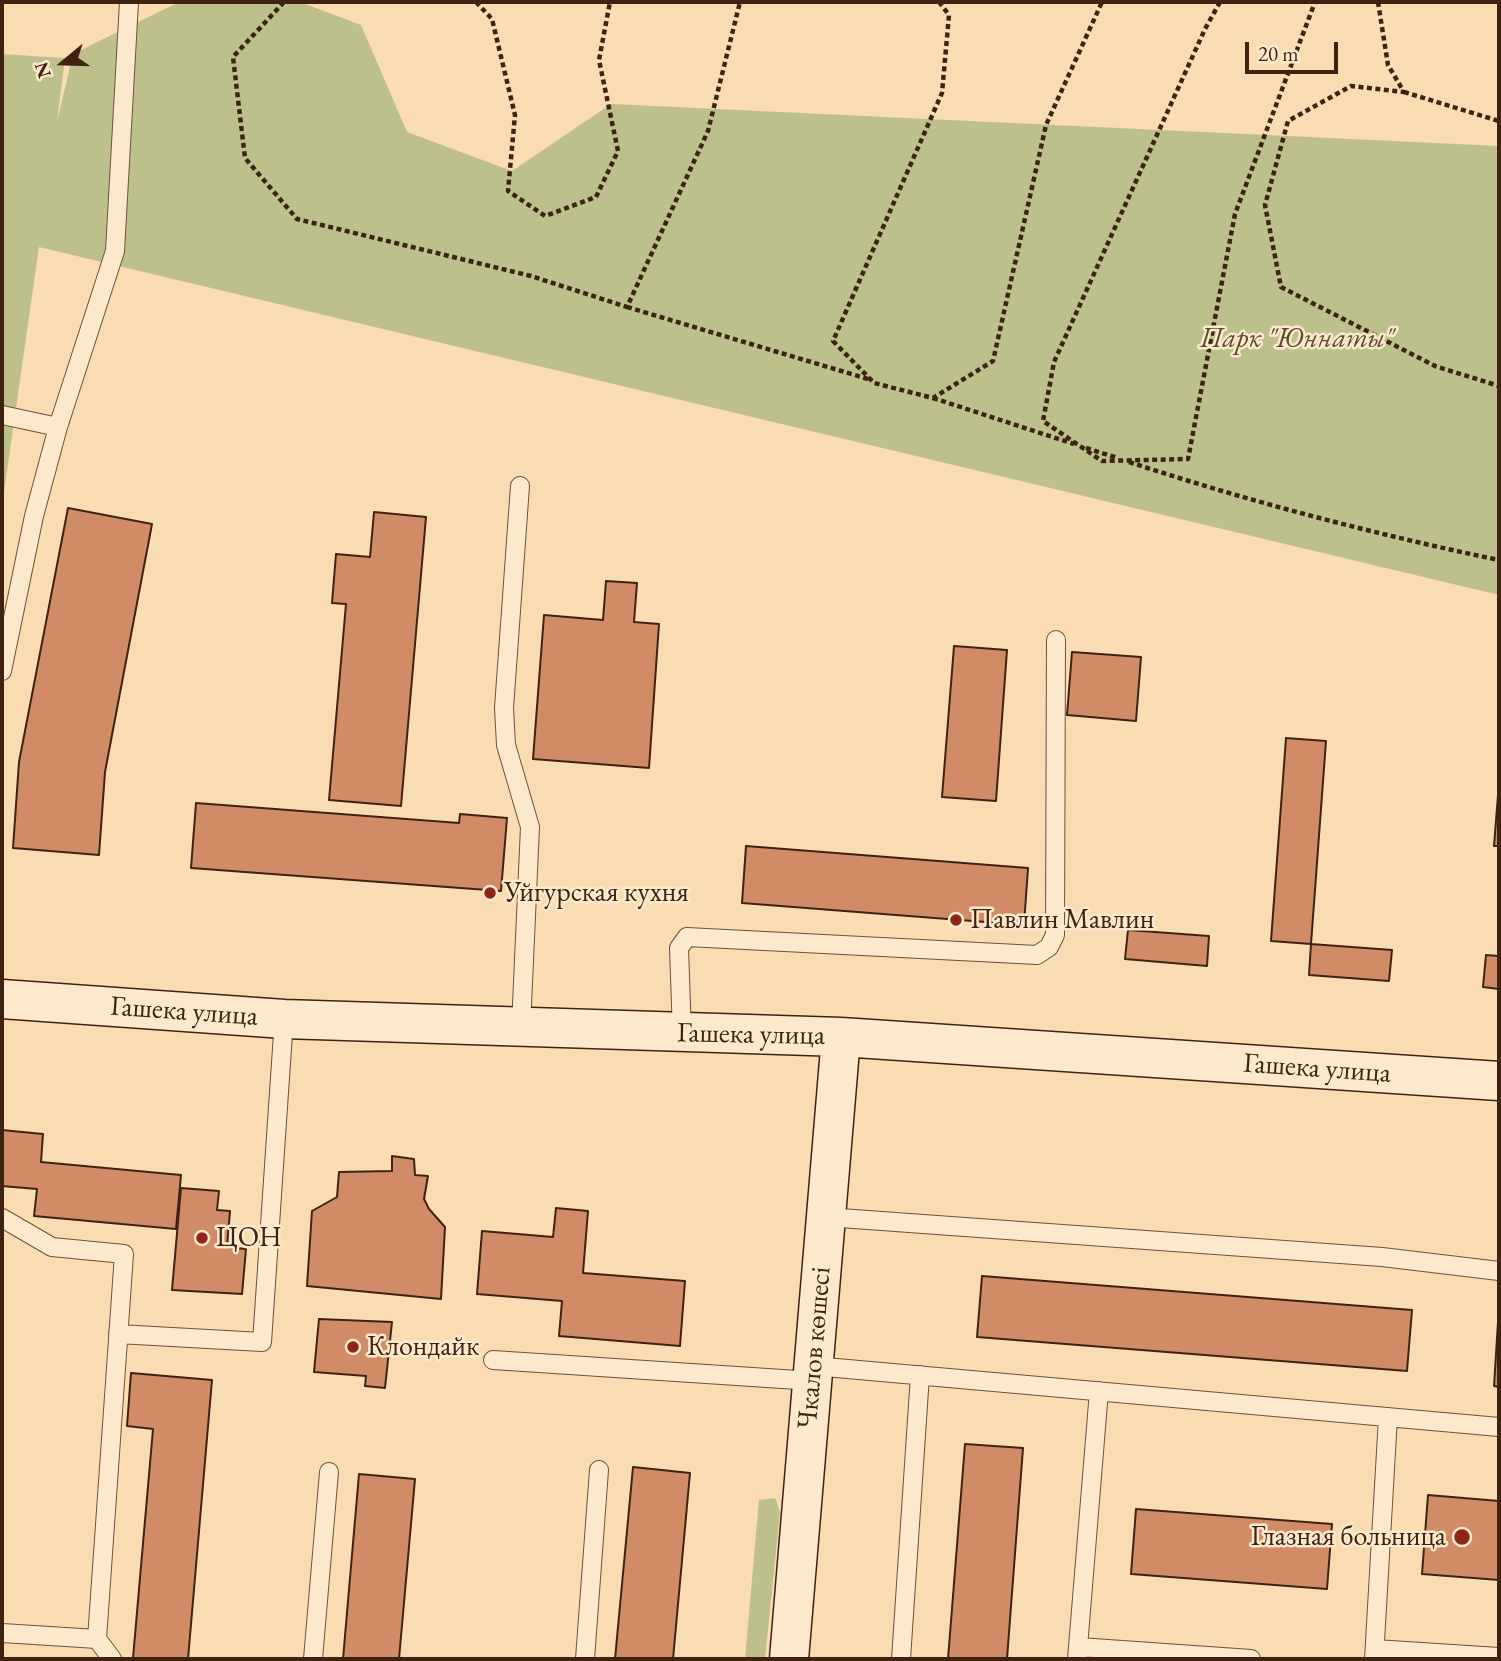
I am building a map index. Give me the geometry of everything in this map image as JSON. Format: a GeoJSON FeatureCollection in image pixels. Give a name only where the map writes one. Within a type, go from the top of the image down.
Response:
{"type":"FeatureCollection","features":[{"type":"Feature","properties":{"kind":"main road","name":"Гашека улица"},"geometry":{"type":"LineString","coordinates":[[2,999],[284,1019],[682,1034],[842,1037],[1499,1081]]}},
{"type":"Feature","properties":{"kind":"main road","name":"Чкалов көшесі"},"geometry":{"type":"LineString","coordinates":[[789,1659],[842,1037]]}},
{"type":"Feature","properties":{"kind":"lane"},"geometry":{"type":"LineString","coordinates":[[2,671],[34,516],[58,427],[115,251],[130,2]]}},
{"type":"Feature","properties":{"kind":"lane"},"geometry":{"type":"LineString","coordinates":[[2,415],[58,427]]}},
{"type":"Feature","properties":{"kind":"lane"},"geometry":{"type":"LineString","coordinates":[[520,486],[504,708],[506,745],[530,827],[521,1027]]}},
{"type":"Feature","properties":{"kind":"lane"},"geometry":{"type":"LineString","coordinates":[[682,1034],[679,948],[687,937],[1037,955],[1049,947],[1055,936],[1056,640]]}},
{"type":"Feature","properties":{"kind":"lane"},"geometry":{"type":"LineString","coordinates":[[118,1334],[262,1342],[284,1019]]}},
{"type":"Feature","properties":{"kind":"lane"},"geometry":{"type":"LineString","coordinates":[[2,1217],[52,1247],[124,1254],[97,1640],[112,1659]]}},
{"type":"Feature","properties":{"kind":"lane"},"geometry":{"type":"LineString","coordinates":[[826,1217],[1382,1257],[1499,1271]]}},
{"type":"Feature","properties":{"kind":"lane"},"geometry":{"type":"LineString","coordinates":[[493,1360],[920,1375],[1499,1427]]}},
{"type":"Feature","properties":{"kind":"lane"},"geometry":{"type":"LineString","coordinates":[[901,1659],[920,1375]]}},
{"type":"Feature","properties":{"kind":"lane"},"geometry":{"type":"LineString","coordinates":[[1099,1391],[1078,1653],[1251,1659]]}},
{"type":"Feature","properties":{"kind":"lane"},"geometry":{"type":"LineString","coordinates":[[1388,1417],[1375,1654],[1499,1657]]}},
{"type":"Feature","properties":{"kind":"lane"},"geometry":{"type":"LineString","coordinates":[[585,1659],[599,1470]]}},
{"type":"Feature","properties":{"kind":"lane"},"geometry":{"type":"LineString","coordinates":[[313,1659],[329,1472]]}},
{"type":"Feature","properties":{"kind":"lane"},"geometry":{"type":"LineString","coordinates":[[2,1633],[97,1640]]}},
{"type":"Feature","properties":{"kind":"path"},"geometry":{"type":"LineString","coordinates":[[284,2],[233,57],[244,158],[297,219],[531,276],[933,398],[1081,446]]}},
{"type":"Feature","properties":{"kind":"path"},"geometry":{"type":"LineString","coordinates":[[476,2],[492,19],[515,115],[508,191],[545,216],[596,197],[618,151],[599,60],[610,2]]}},
{"type":"Feature","properties":{"kind":"path"},"geometry":{"type":"LineString","coordinates":[[627,307],[708,131],[740,2]]}},
{"type":"Feature","properties":{"kind":"path"},"geometry":{"type":"LineString","coordinates":[[871,380],[834,341],[942,93],[949,15],[939,2]]}},
{"type":"Feature","properties":{"kind":"path"},"geometry":{"type":"LineString","coordinates":[[933,398],[993,361],[1046,125],[1102,2]]}},
{"type":"Feature","properties":{"kind":"path"},"geometry":{"type":"LineString","coordinates":[[1220,2],[1205,29],[1054,362],[1043,421],[1102,461],[1188,459],[1235,214],[1315,2]]}},
{"type":"Feature","properties":{"kind":"path"},"geometry":{"type":"LineString","coordinates":[[1378,2],[1388,65],[1404,92]]}},
{"type":"Feature","properties":{"kind":"path"},"geometry":{"type":"LineString","coordinates":[[1499,121],[1404,92],[1351,86],[1288,121],[1265,205],[1281,287],[1435,366],[1499,386]]}},
{"type":"Feature","properties":{"kind":"path"},"geometry":{"type":"LineString","coordinates":[[1123,460],[1210,489],[1384,537],[1499,560]]}},
{"type":"Feature","properties":{"kind":"green space","name":"Парк \"Юннаты\""},"geometry":{"type":"Polygon","coordinates":[[[179,2],[300,2],[361,25],[407,132],[512,171],[611,104],[1499,146],[1499,595],[39,247],[2,506],[2,54],[65,58],[57,122],[73,54],[179,2]]]}},
{"type":"Feature","properties":{"kind":"green space"},"geometry":{"type":"Polygon","coordinates":[[[775,1498],[780,1512],[765,1659],[745,1659],[759,1500],[775,1498]]]}},
{"type":"Feature","properties":{"kind":"building"},"geometry":{"type":"Polygon","coordinates":[[[68,508],[152,524],[105,772],[99,855],[13,848],[19,762],[68,508]]]}},
{"type":"Feature","properties":{"kind":"building"},"geometry":{"type":"Polygon","coordinates":[[[374,512],[426,517],[401,806],[329,800],[346,604],[332,603],[336,554],[370,557],[374,512]]]}},
{"type":"Feature","properties":{"kind":"building"},"geometry":{"type":"Polygon","coordinates":[[[606,581],[637,583],[634,622],[659,624],[649,768],[533,759],[544,615],[603,620],[606,581]]]}},
{"type":"Feature","properties":{"kind":"building"},"geometry":{"type":"Polygon","coordinates":[[[954,646],[1007,650],[996,801],[942,797],[954,646]]]}},
{"type":"Feature","properties":{"kind":"building"},"geometry":{"type":"Polygon","coordinates":[[[1072,652],[1141,657],[1136,721],[1067,715],[1072,652]]]}},
{"type":"Feature","properties":{"kind":"building"},"geometry":{"type":"Polygon","coordinates":[[[1286,738],[1326,741],[1311,944],[1271,941],[1286,738]]]}},
{"type":"Feature","properties":{"kind":"building"},"geometry":{"type":"Polygon","coordinates":[[[1498,795],[1499,846],[1494,846],[1498,795]]]}},
{"type":"Feature","properties":{"kind":"building"},"geometry":{"type":"Polygon","coordinates":[[[196,803],[459,823],[460,814],[507,818],[501,891],[191,868],[196,803]]]}},
{"type":"Feature","properties":{"kind":"building"},"geometry":{"type":"Polygon","coordinates":[[[746,846],[1028,868],[1024,925],[742,903],[746,846]]]}},
{"type":"Feature","properties":{"kind":"building"},"geometry":{"type":"Polygon","coordinates":[[[1128,930],[1209,936],[1207,966],[1125,959],[1128,930]]]}},
{"type":"Feature","properties":{"kind":"building"},"geometry":{"type":"Polygon","coordinates":[[[1311,944],[1392,950],[1389,981],[1309,975],[1311,944]]]}},
{"type":"Feature","properties":{"kind":"building"},"geometry":{"type":"Polygon","coordinates":[[[1486,955],[1499,956],[1499,989],[1483,987],[1486,955]]]}},
{"type":"Feature","properties":{"kind":"building"},"geometry":{"type":"Polygon","coordinates":[[[2,1130],[43,1134],[41,1162],[181,1175],[176,1229],[34,1216],[37,1189],[2,1186],[2,1130]]]}},
{"type":"Feature","properties":{"kind":"building"},"geometry":{"type":"Polygon","coordinates":[[[392,1156],[414,1159],[415,1175],[428,1176],[424,1199],[445,1227],[441,1299],[307,1286],[312,1211],[337,1197],[339,1172],[392,1171],[392,1156]]]}},
{"type":"Feature","properties":{"kind":"building","name":"ЦОН"},"geometry":{"type":"Polygon","coordinates":[[[181,1188],[219,1191],[217,1210],[230,1211],[227,1247],[246,1249],[242,1294],[172,1290],[181,1188]]]}},
{"type":"Feature","properties":{"kind":"building"},"geometry":{"type":"Polygon","coordinates":[[[556,1208],[588,1211],[583,1273],[685,1281],[680,1346],[559,1336],[562,1301],[477,1294],[482,1231],[553,1237],[556,1208]]]}},
{"type":"Feature","properties":{"kind":"building"},"geometry":{"type":"Polygon","coordinates":[[[982,1276],[1412,1310],[1407,1371],[977,1337],[982,1276]]]}},
{"type":"Feature","properties":{"kind":"building","name":"Клондайк"},"geometry":{"type":"Polygon","coordinates":[[[319,1319],[392,1322],[385,1388],[365,1386],[366,1376],[314,1372],[319,1319]]]}},
{"type":"Feature","properties":{"kind":"building"},"geometry":{"type":"Polygon","coordinates":[[[1499,1323],[1499,1387],[1494,1386],[1499,1323]]]}},
{"type":"Feature","properties":{"kind":"building"},"geometry":{"type":"Polygon","coordinates":[[[131,1373],[212,1380],[188,1659],[133,1658],[153,1429],[127,1426],[131,1373]]]}},
{"type":"Feature","properties":{"kind":"building"},"geometry":{"type":"Polygon","coordinates":[[[965,1444],[1023,1448],[1007,1659],[948,1659],[965,1444]]]}},
{"type":"Feature","properties":{"kind":"building"},"geometry":{"type":"Polygon","coordinates":[[[633,1467],[690,1473],[673,1659],[615,1659],[633,1467]]]}},
{"type":"Feature","properties":{"kind":"building"},"geometry":{"type":"Polygon","coordinates":[[[359,1474],[415,1479],[399,1659],[343,1659],[359,1474]]]}},
{"type":"Feature","properties":{"kind":"building","name":"Глазная больница"},"geometry":{"type":"Polygon","coordinates":[[[1428,1495],[1499,1501],[1499,1580],[1422,1574],[1428,1495]]]}},
{"type":"Feature","properties":{"kind":"building"},"geometry":{"type":"Polygon","coordinates":[[[1136,1509],[1332,1524],[1327,1589],[1131,1574],[1136,1509]]]}},
{"type":"Feature","properties":{"kind":"place","name":"Уйгурская кухня"},"geometry":{"type":"Point","coordinates":[490,893]}},
{"type":"Feature","properties":{"kind":"place","name":"Павлин Мавлин"},"geometry":{"type":"Point","coordinates":[956,920]}},
{"type":"Feature","properties":{"kind":"place","name":"ЦОН"},"geometry":{"type":"Point","coordinates":[202,1238]}},
{"type":"Feature","properties":{"kind":"place","name":"Клондайк"},"geometry":{"type":"Point","coordinates":[353,1347]}},
{"type":"Feature","properties":{"kind":"place","name":"Глазная больница"},"geometry":{"type":"Point","coordinates":[1462,1537]}}]}
